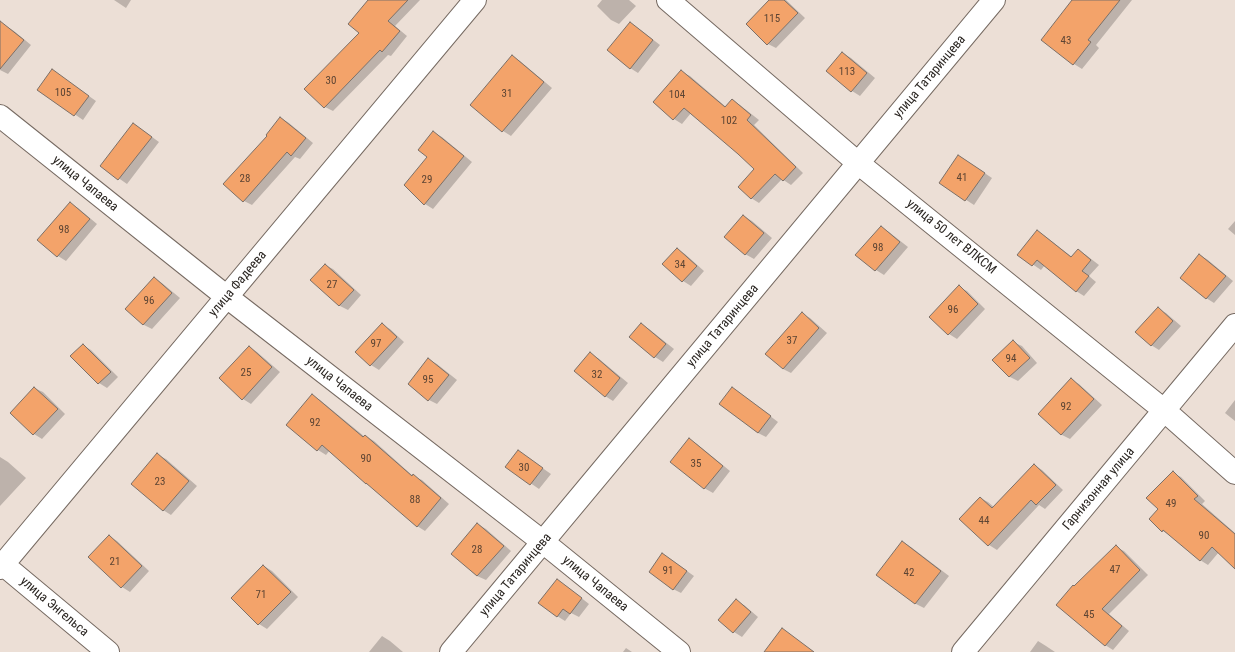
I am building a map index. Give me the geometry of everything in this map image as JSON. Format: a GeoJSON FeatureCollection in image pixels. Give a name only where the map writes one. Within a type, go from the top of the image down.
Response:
{"type":"FeatureCollection","features":[{"type":"Feature","properties":{"kind":"street","name":"улица Фадеева"},"geometry":{"type":"LineString","coordinates":[[1,565],[476,0]]}},
{"type":"Feature","properties":{"kind":"street","name":"улица 50 лет ВЛКСМ"},"geometry":{"type":"LineString","coordinates":[[668,0],[858,163],[1165,411],[1235,473]]}},
{"type":"Feature","properties":{"kind":"street","name":"улица Татаринцева"},"geometry":{"type":"LineString","coordinates":[[451,652],[994,0]]}},
{"type":"Feature","properties":{"kind":"street","name":"улица Чапаева"},"geometry":{"type":"LineString","coordinates":[[0,116],[227,297],[543,542],[679,652]]}},
{"type":"Feature","properties":{"kind":"street","name":"Гарнизонная улица"},"geometry":{"type":"LineString","coordinates":[[963,652],[1235,325]]}},
{"type":"Feature","properties":{"kind":"street","name":"улица Энгельса"},"geometry":{"type":"LineString","coordinates":[[1,565],[108,652]]}},
{"type":"Feature","properties":{"kind":"building"},"geometry":{"type":"Polygon","coordinates":[[[368,0],[408,0],[388,21],[400,31],[382,52],[380,50],[324,108],[304,89],[359,33],[348,24],[368,0]]]}},
{"type":"Feature","properties":{"kind":"building"},"geometry":{"type":"Polygon","coordinates":[[[769,0],[784,0],[798,13],[767,45],[746,24],[769,0]]]}},
{"type":"Feature","properties":{"kind":"building"},"geometry":{"type":"Polygon","coordinates":[[[1072,0],[1120,0],[1088,40],[1091,42],[1073,65],[1041,40],[1072,0]]]}},
{"type":"Feature","properties":{"kind":"building"},"geometry":{"type":"Polygon","coordinates":[[[0,21],[24,40],[0,69],[0,21]]]}},
{"type":"Feature","properties":{"kind":"building"},"geometry":{"type":"Polygon","coordinates":[[[630,22],[653,40],[630,69],[607,50],[630,22]]]}},
{"type":"Feature","properties":{"kind":"building"},"geometry":{"type":"Polygon","coordinates":[[[842,52],[867,73],[851,92],[826,71],[842,52]]]}},
{"type":"Feature","properties":{"kind":"building"},"geometry":{"type":"Polygon","coordinates":[[[512,55],[544,82],[502,132],[470,105],[512,55]]]}},
{"type":"Feature","properties":{"kind":"building"},"geometry":{"type":"Polygon","coordinates":[[[52,69],[89,96],[74,116],[37,90],[52,69]]]}},
{"type":"Feature","properties":{"kind":"building"},"geometry":{"type":"Polygon","coordinates":[[[681,70],[725,107],[732,99],[751,115],[747,120],[796,167],[783,181],[775,174],[751,199],[738,187],[754,169],[684,108],[673,120],[653,102],[681,70]]]}},
{"type":"Feature","properties":{"kind":"building"},"geometry":{"type":"Polygon","coordinates":[[[280,117],[306,138],[291,156],[287,152],[243,202],[223,184],[267,136],[266,135],[280,117]]]}},
{"type":"Feature","properties":{"kind":"building"},"geometry":{"type":"Polygon","coordinates":[[[133,123],[152,137],[118,180],[100,166],[133,123]]]}},
{"type":"Feature","properties":{"kind":"building"},"geometry":{"type":"Polygon","coordinates":[[[433,131],[464,156],[424,205],[404,185],[427,157],[418,150],[433,131]]]}},
{"type":"Feature","properties":{"kind":"building"},"geometry":{"type":"Polygon","coordinates":[[[958,155],[985,173],[965,201],[939,183],[958,155]]]}},
{"type":"Feature","properties":{"kind":"building"},"geometry":{"type":"Polygon","coordinates":[[[70,202],[90,219],[57,257],[37,240],[70,202]]]}},
{"type":"Feature","properties":{"kind":"building"},"geometry":{"type":"Polygon","coordinates":[[[743,215],[764,233],[745,255],[724,237],[743,215]]]}},
{"type":"Feature","properties":{"kind":"building"},"geometry":{"type":"Polygon","coordinates":[[[881,226],[900,242],[875,271],[855,255],[881,226]]]}},
{"type":"Feature","properties":{"kind":"building"},"geometry":{"type":"Polygon","coordinates":[[[1037,230],[1071,257],[1078,249],[1091,260],[1082,271],[1089,276],[1076,292],[1037,260],[1032,266],[1017,255],[1037,230]]]}},
{"type":"Feature","properties":{"kind":"building"},"geometry":{"type":"Polygon","coordinates":[[[677,248],[697,266],[682,282],[662,264],[677,248]]]}},
{"type":"Feature","properties":{"kind":"building"},"geometry":{"type":"Polygon","coordinates":[[[1199,254],[1226,276],[1206,299],[1180,278],[1199,254]]]}},
{"type":"Feature","properties":{"kind":"building"},"geometry":{"type":"Polygon","coordinates":[[[325,264],[354,290],[339,306],[310,280],[325,264]]]}},
{"type":"Feature","properties":{"kind":"building"},"geometry":{"type":"Polygon","coordinates":[[[154,277],[172,293],[143,325],[125,309],[154,277]]]}},
{"type":"Feature","properties":{"kind":"building"},"geometry":{"type":"Polygon","coordinates":[[[959,285],[978,304],[948,335],[929,317],[959,285]]]}},
{"type":"Feature","properties":{"kind":"building"},"geometry":{"type":"Polygon","coordinates":[[[1158,307],[1173,321],[1151,346],[1135,332],[1158,307]]]}},
{"type":"Feature","properties":{"kind":"building"},"geometry":{"type":"Polygon","coordinates":[[[802,312],[819,328],[783,369],[765,354],[802,312]]]}},
{"type":"Feature","properties":{"kind":"building"},"geometry":{"type":"Polygon","coordinates":[[[382,323],[397,337],[370,366],[355,352],[382,323]]]}},
{"type":"Feature","properties":{"kind":"building"},"geometry":{"type":"Polygon","coordinates":[[[641,323],[666,344],[654,358],[629,337],[641,323]]]}},
{"type":"Feature","properties":{"kind":"building"},"geometry":{"type":"Polygon","coordinates":[[[1013,340],[1030,358],[1009,377],[992,360],[1013,340]]]}},
{"type":"Feature","properties":{"kind":"building"},"geometry":{"type":"Polygon","coordinates":[[[83,344],[111,372],[98,384],[70,356],[83,344]]]}},
{"type":"Feature","properties":{"kind":"building"},"geometry":{"type":"Polygon","coordinates":[[[249,346],[272,367],[242,400],[219,378],[249,346]]]}},
{"type":"Feature","properties":{"kind":"building"},"geometry":{"type":"Polygon","coordinates":[[[590,352],[620,378],[605,397],[574,371],[590,352]]]}},
{"type":"Feature","properties":{"kind":"building"},"geometry":{"type":"Polygon","coordinates":[[[428,358],[449,375],[428,401],[408,384],[428,358]]]}},
{"type":"Feature","properties":{"kind":"building"},"geometry":{"type":"Polygon","coordinates":[[[1071,378],[1094,399],[1061,435],[1038,414],[1071,378]]]}},
{"type":"Feature","properties":{"kind":"building"},"geometry":{"type":"Polygon","coordinates":[[[34,387],[58,409],[33,435],[10,413],[34,387]]]}},
{"type":"Feature","properties":{"kind":"building"},"geometry":{"type":"Polygon","coordinates":[[[732,387],[771,416],[758,433],[719,404],[732,387]]]}},
{"type":"Feature","properties":{"kind":"building"},"geometry":{"type":"Polygon","coordinates":[[[312,394],[363,437],[365,435],[412,476],[413,474],[441,498],[417,527],[322,445],[317,451],[286,425],[312,394]]]}},
{"type":"Feature","properties":{"kind":"building"},"geometry":{"type":"Polygon","coordinates":[[[689,438],[723,466],[704,489],[670,462],[689,438]]]}},
{"type":"Feature","properties":{"kind":"building"},"geometry":{"type":"Polygon","coordinates":[[[518,450],[543,468],[530,485],[505,467],[518,450]]]}},
{"type":"Feature","properties":{"kind":"building"},"geometry":{"type":"Polygon","coordinates":[[[157,453],[189,481],[163,511],[131,484],[157,453]]]}},
{"type":"Feature","properties":{"kind":"building"},"geometry":{"type":"Polygon","coordinates":[[[1034,464],[1056,485],[1036,505],[1031,500],[988,546],[959,519],[980,497],[992,508],[1034,464]]]}},
{"type":"Feature","properties":{"kind":"building"},"geometry":{"type":"Polygon","coordinates":[[[1173,471],[1198,496],[1194,499],[1235,534],[1235,569],[1212,547],[1200,561],[1163,530],[1162,532],[1149,519],[1158,509],[1146,498],[1173,471]]]}},
{"type":"Feature","properties":{"kind":"building"},"geometry":{"type":"Polygon","coordinates":[[[477,523],[504,546],[477,576],[451,554],[477,523]]]}},
{"type":"Feature","properties":{"kind":"building"},"geometry":{"type":"Polygon","coordinates":[[[109,535],[142,566],[121,588],[88,557],[109,535]]]}},
{"type":"Feature","properties":{"kind":"building"},"geometry":{"type":"Polygon","coordinates":[[[902,541],[941,571],[915,604],[876,575],[902,541]]]}},
{"type":"Feature","properties":{"kind":"building"},"geometry":{"type":"Polygon","coordinates":[[[1116,545],[1140,570],[1102,609],[1122,626],[1105,646],[1056,605],[1073,585],[1074,586],[1116,545]]]}},
{"type":"Feature","properties":{"kind":"building"},"geometry":{"type":"Polygon","coordinates":[[[662,553],[687,571],[673,590],[649,572],[662,553]]]}},
{"type":"Feature","properties":{"kind":"building"},"geometry":{"type":"Polygon","coordinates":[[[263,565],[291,592],[258,625],[231,598],[263,565]]]}},
{"type":"Feature","properties":{"kind":"building"},"geometry":{"type":"Polygon","coordinates":[[[557,579],[582,598],[570,614],[563,609],[557,617],[538,603],[557,579]]]}},
{"type":"Feature","properties":{"kind":"building"},"geometry":{"type":"Polygon","coordinates":[[[736,599],[751,612],[733,633],[718,620],[736,599]]]}},
{"type":"Feature","properties":{"kind":"building"},"geometry":{"type":"Polygon","coordinates":[[[782,628],[814,652],[764,652],[782,628]]]}}]}
